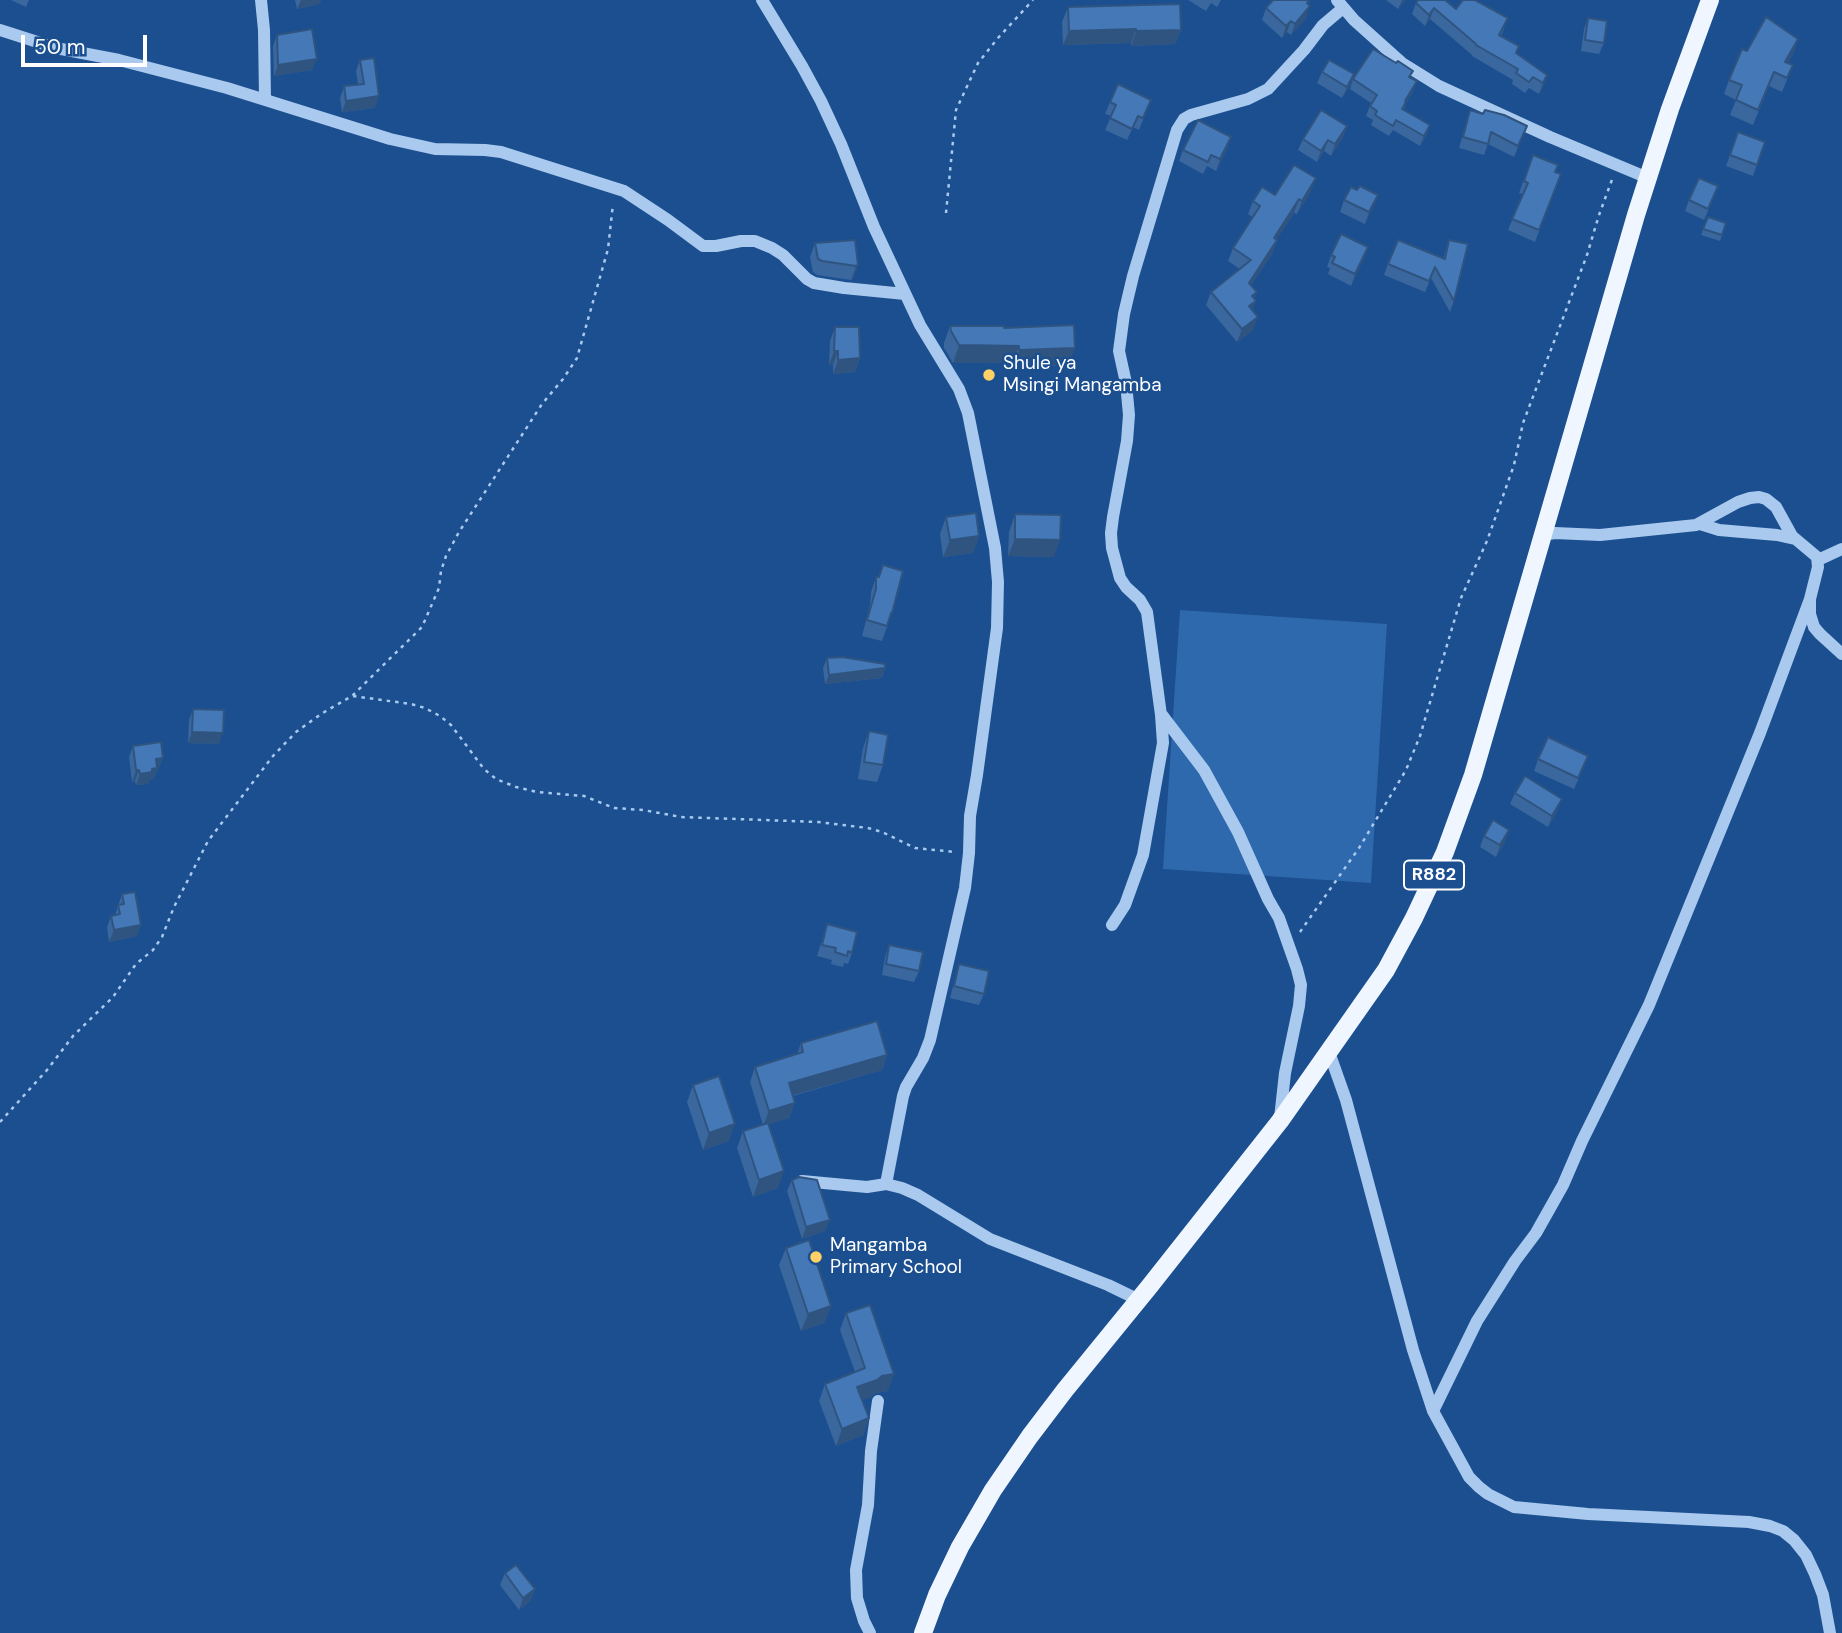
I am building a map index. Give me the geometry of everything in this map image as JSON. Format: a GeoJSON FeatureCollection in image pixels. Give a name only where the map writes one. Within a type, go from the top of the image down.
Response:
{"type":"FeatureCollection","features":[{"type":"Feature","properties":{"kind":"main road","name":"R882"},"geometry":{"type":"LineString","coordinates":[[923,1633],[937,1595],[960,1547],[993,1490],[1030,1436],[1280,1121],[1387,970],[1414,918],[1445,852],[1473,775],[1648,178],[1710,0]]}},
{"type":"Feature","properties":{"kind":"street"},"geometry":{"type":"LineString","coordinates":[[261,0],[265,99]]}},
{"type":"Feature","properties":{"kind":"street"},"geometry":{"type":"LineString","coordinates":[[762,0],[821,101],[905,294],[920,325],[959,389],[968,413],[995,548],[998,582],[997,628],[970,816],[965,888],[930,1040],[903,1096],[886,1184]]}},
{"type":"Feature","properties":{"kind":"street"},"geometry":{"type":"LineString","coordinates":[[1112,925],[1125,905],[1143,855],[1163,743],[1147,612],[1120,578],[1112,548],[1113,517],[1129,415],[1119,351],[1133,276],[1177,130],[1184,119],[1248,99],[1268,89],[1304,50],[1340,4],[1378,43],[1402,63],[1438,86],[1562,143],[1648,178]]}},
{"type":"Feature","properties":{"kind":"street"},"geometry":{"type":"LineString","coordinates":[[0,30],[56,48],[152,68],[265,99],[390,139],[435,149],[501,152],[624,191],[702,246],[755,241],[772,247],[814,283],[905,294]]}},
{"type":"Feature","properties":{"kind":"street"},"geometry":{"type":"LineString","coordinates":[[1433,1411],[1477,1321],[1536,1233],[1563,1185],[1581,1141],[1649,1005],[1760,733],[1817,574],[1818,559],[1795,539],[1776,507],[1759,497],[1738,502],[1700,524],[1600,535],[1542,535]]}},
{"type":"Feature","properties":{"kind":"street"},"geometry":{"type":"LineString","coordinates":[[1700,524],[1719,530],[1795,539]]}},
{"type":"Feature","properties":{"kind":"street"},"geometry":{"type":"LineString","coordinates":[[1818,559],[1842,549]]}},
{"type":"Feature","properties":{"kind":"street"},"geometry":{"type":"LineString","coordinates":[[1810,599],[1810,614],[1814,627],[1842,654]]}},
{"type":"Feature","properties":{"kind":"street"},"geometry":{"type":"LineString","coordinates":[[1161,715],[1204,770],[1233,822],[1279,918],[1297,969],[1301,985],[1285,1073],[1280,1121]]}},
{"type":"Feature","properties":{"kind":"street"},"geometry":{"type":"LineString","coordinates":[[1329,1052],[1357,1140],[1413,1350],[1433,1411],[1469,1477],[1488,1494],[1514,1507],[1588,1514],[1749,1522],[1783,1531],[1811,1564],[1823,1595],[1830,1633]]}},
{"type":"Feature","properties":{"kind":"street"},"geometry":{"type":"LineString","coordinates":[[799,1181],[867,1187],[886,1184],[902,1188],[990,1239],[1108,1285],[1139,1300]]}},
{"type":"Feature","properties":{"kind":"street"},"geometry":{"type":"LineString","coordinates":[[870,1633],[857,1598],[856,1570],[868,1505],[877,1401]]}},
{"type":"Feature","properties":{"kind":"path"},"geometry":{"type":"LineString","coordinates":[[946,213],[956,110],[978,63],[1032,0]]}},
{"type":"Feature","properties":{"kind":"path"},"geometry":{"type":"LineString","coordinates":[[1289,947],[1359,848],[1406,770],[1420,736],[1461,598],[1487,541],[1514,464],[1523,424],[1619,165]]}},
{"type":"Feature","properties":{"kind":"path"},"geometry":{"type":"LineString","coordinates":[[0,1122],[73,1036],[113,997],[136,964],[153,950],[162,937],[174,907],[208,841],[273,756],[296,732],[352,696],[422,626],[439,588],[440,571],[459,531],[534,415],[564,379],[577,358],[608,249],[615,187]]}},
{"type":"Feature","properties":{"kind":"path"},"geometry":{"type":"LineString","coordinates":[[352,696],[411,704],[432,712],[451,725],[484,769],[496,779],[516,787],[537,792],[584,796],[614,808],[681,817],[818,822],[868,828],[915,848],[969,853]]}},
{"type":"Feature","properties":{"kind":"shaded area"},"geometry":{"type":"Polygon","coordinates":[[[1180,610],[1387,624],[1371,883],[1163,869],[1180,610]]]}},
{"type":"Feature","properties":{"kind":"building"},"geometry":{"type":"Polygon","coordinates":[[[1273,0],[1307,0],[1310,6],[1295,24],[1291,21],[1286,26],[1266,8],[1273,0]]]}},
{"type":"Feature","properties":{"kind":"building"},"geometry":{"type":"Polygon","coordinates":[[[1418,0],[1445,0],[1456,9],[1463,0],[1475,0],[1508,18],[1499,35],[1519,46],[1516,53],[1547,75],[1543,83],[1533,77],[1529,82],[1516,73],[1518,69],[1476,45],[1434,8],[1429,15],[1416,3],[1418,0]]]}},
{"type":"Feature","properties":{"kind":"building"},"geometry":{"type":"Polygon","coordinates":[[[1180,4],[1181,30],[1069,31],[1068,7],[1180,4]]]}},
{"type":"Feature","properties":{"kind":"building"},"geometry":{"type":"Polygon","coordinates":[[[1766,17],[1798,39],[1785,62],[1793,65],[1787,78],[1774,72],[1758,110],[1736,100],[1742,85],[1729,80],[1742,49],[1747,51],[1766,17]]]}},
{"type":"Feature","properties":{"kind":"building"},"geometry":{"type":"Polygon","coordinates":[[[1588,18],[1607,21],[1604,43],[1585,40],[1588,18]]]}},
{"type":"Feature","properties":{"kind":"building"},"geometry":{"type":"Polygon","coordinates":[[[312,29],[317,59],[278,65],[277,35],[312,29]]]}},
{"type":"Feature","properties":{"kind":"building"},"geometry":{"type":"Polygon","coordinates":[[[1373,49],[1413,71],[1409,77],[1417,81],[1402,109],[1430,125],[1424,136],[1396,120],[1393,126],[1375,115],[1377,111],[1370,106],[1377,95],[1353,79],[1373,49]]]}},
{"type":"Feature","properties":{"kind":"building"},"geometry":{"type":"Polygon","coordinates":[[[374,58],[379,96],[346,101],[344,86],[364,84],[360,60],[374,58]]]}},
{"type":"Feature","properties":{"kind":"building"},"geometry":{"type":"Polygon","coordinates":[[[1329,60],[1354,74],[1347,87],[1322,72],[1329,60]]]}},
{"type":"Feature","properties":{"kind":"building"},"geometry":{"type":"Polygon","coordinates":[[[1118,84],[1151,100],[1143,118],[1138,116],[1132,129],[1110,118],[1116,105],[1110,102],[1118,84]]]}},
{"type":"Feature","properties":{"kind":"building"},"geometry":{"type":"Polygon","coordinates":[[[1321,110],[1347,126],[1335,144],[1328,140],[1321,151],[1303,139],[1321,110]]]}},
{"type":"Feature","properties":{"kind":"building"},"geometry":{"type":"Polygon","coordinates":[[[1470,110],[1483,114],[1485,110],[1504,115],[1527,126],[1518,146],[1491,132],[1488,144],[1463,137],[1470,110]]]}},
{"type":"Feature","properties":{"kind":"building"},"geometry":{"type":"Polygon","coordinates":[[[1198,120],[1231,137],[1220,159],[1211,155],[1208,162],[1183,150],[1198,120]]]}},
{"type":"Feature","properties":{"kind":"building"},"geometry":{"type":"Polygon","coordinates":[[[1738,132],[1765,142],[1757,165],[1730,155],[1738,132]]]}},
{"type":"Feature","properties":{"kind":"building"},"geometry":{"type":"Polygon","coordinates":[[[1533,155],[1558,165],[1555,172],[1561,174],[1539,230],[1512,219],[1528,183],[1524,181],[1533,155]]]}},
{"type":"Feature","properties":{"kind":"building"},"geometry":{"type":"Polygon","coordinates":[[[1294,165],[1316,178],[1274,238],[1277,240],[1249,283],[1257,292],[1252,296],[1256,301],[1249,306],[1258,317],[1242,329],[1211,292],[1251,260],[1233,248],[1260,206],[1253,201],[1262,187],[1275,195],[1294,165]]]}},
{"type":"Feature","properties":{"kind":"building"},"geometry":{"type":"Polygon","coordinates":[[[1699,178],[1718,186],[1708,209],[1689,200],[1699,178]]]}},
{"type":"Feature","properties":{"kind":"building"},"geometry":{"type":"Polygon","coordinates":[[[1360,186],[1378,195],[1369,212],[1344,200],[1351,187],[1357,190],[1360,186]]]}},
{"type":"Feature","properties":{"kind":"building"},"geometry":{"type":"Polygon","coordinates":[[[1708,217],[1726,223],[1722,235],[1703,229],[1708,217]]]}},
{"type":"Feature","properties":{"kind":"building"},"geometry":{"type":"Polygon","coordinates":[[[1341,234],[1368,247],[1355,274],[1332,263],[1335,257],[1331,255],[1341,234]]]}},
{"type":"Feature","properties":{"kind":"building"},"geometry":{"type":"Polygon","coordinates":[[[855,240],[858,265],[818,259],[815,243],[855,240]]]}},
{"type":"Feature","properties":{"kind":"building"},"geometry":{"type":"Polygon","coordinates":[[[1398,240],[1445,259],[1449,240],[1468,244],[1454,301],[1435,267],[1429,281],[1388,264],[1398,240]]]}},
{"type":"Feature","properties":{"kind":"building"},"geometry":{"type":"Polygon","coordinates":[[[1074,325],[1075,348],[1019,350],[1019,346],[959,345],[950,326],[1004,328],[1074,325]]]}},
{"type":"Feature","properties":{"kind":"building"},"geometry":{"type":"Polygon","coordinates":[[[835,327],[859,327],[860,358],[838,360],[838,351],[834,351],[835,327]]]}},
{"type":"Feature","properties":{"kind":"building"},"geometry":{"type":"Polygon","coordinates":[[[976,513],[979,536],[950,540],[946,517],[976,513]]]}},
{"type":"Feature","properties":{"kind":"building"},"geometry":{"type":"Polygon","coordinates":[[[1015,514],[1061,515],[1060,540],[1015,539],[1015,514]]]}},
{"type":"Feature","properties":{"kind":"building"},"geometry":{"type":"Polygon","coordinates":[[[883,565],[903,571],[887,626],[867,620],[876,589],[876,577],[879,577],[883,565]]]}},
{"type":"Feature","properties":{"kind":"building"},"geometry":{"type":"Polygon","coordinates":[[[842,657],[885,664],[885,668],[829,675],[827,658],[842,657]]]}},
{"type":"Feature","properties":{"kind":"building"},"geometry":{"type":"Polygon","coordinates":[[[193,709],[224,710],[223,733],[192,732],[193,709]]]}},
{"type":"Feature","properties":{"kind":"building"},"geometry":{"type":"Polygon","coordinates":[[[869,731],[888,735],[883,765],[864,762],[869,731]]]}},
{"type":"Feature","properties":{"kind":"building"},"geometry":{"type":"Polygon","coordinates":[[[1548,737],[1588,756],[1578,778],[1538,759],[1548,737]]]}},
{"type":"Feature","properties":{"kind":"building"},"geometry":{"type":"Polygon","coordinates":[[[161,742],[163,758],[156,759],[157,768],[152,769],[152,772],[140,774],[139,770],[136,770],[133,746],[161,742]]]}},
{"type":"Feature","properties":{"kind":"building"},"geometry":{"type":"Polygon","coordinates":[[[1525,776],[1562,799],[1552,816],[1515,793],[1525,776]]]}},
{"type":"Feature","properties":{"kind":"building"},"geometry":{"type":"Polygon","coordinates":[[[1493,820],[1509,830],[1500,845],[1484,836],[1493,820]]]}},
{"type":"Feature","properties":{"kind":"building"},"geometry":{"type":"Polygon","coordinates":[[[135,892],[141,925],[114,930],[111,916],[120,914],[118,905],[124,904],[122,894],[135,892]]]}},
{"type":"Feature","properties":{"kind":"building"},"geometry":{"type":"Polygon","coordinates":[[[827,924],[857,932],[852,953],[848,951],[847,956],[835,952],[836,948],[822,945],[827,924]]]}},
{"type":"Feature","properties":{"kind":"building"},"geometry":{"type":"Polygon","coordinates":[[[889,945],[923,952],[919,971],[886,964],[889,945]]]}},
{"type":"Feature","properties":{"kind":"building"},"geometry":{"type":"Polygon","coordinates":[[[959,964],[989,971],[984,994],[954,986],[959,964]]]}},
{"type":"Feature","properties":{"kind":"building"},"geometry":{"type":"Polygon","coordinates":[[[877,1021],[887,1055],[789,1083],[795,1103],[769,1111],[755,1067],[803,1052],[801,1043],[877,1021]]]}},
{"type":"Feature","properties":{"kind":"building"},"geometry":{"type":"Polygon","coordinates":[[[719,1076],[735,1124],[709,1133],[693,1085],[719,1076]]]}},
{"type":"Feature","properties":{"kind":"building"},"geometry":{"type":"Polygon","coordinates":[[[768,1123],[784,1171],[759,1180],[743,1131],[768,1123]]]}},
{"type":"Feature","properties":{"kind":"building"},"geometry":{"type":"Polygon","coordinates":[[[799,1177],[817,1180],[830,1220],[806,1227],[792,1180],[799,1177]]]}},
{"type":"Feature","properties":{"kind":"building"},"geometry":{"type":"Polygon","coordinates":[[[809,1240],[831,1306],[808,1314],[786,1248],[809,1240]]]}},
{"type":"Feature","properties":{"kind":"building"},"geometry":{"type":"Polygon","coordinates":[[[870,1305],[894,1374],[857,1387],[869,1418],[842,1429],[825,1384],[865,1368],[846,1313],[870,1305]]]}},
{"type":"Feature","properties":{"kind":"building"},"geometry":{"type":"Polygon","coordinates":[[[516,1565],[535,1589],[523,1598],[505,1573],[516,1565]]]}},
{"type":"Feature","properties":{"kind":"place","name":"Shule ya Msingi Mangamba"},"geometry":{"type":"Point","coordinates":[989,375]}},
{"type":"Feature","properties":{"kind":"place","name":"Mangamba Primary School"},"geometry":{"type":"Point","coordinates":[816,1257]}}]}
